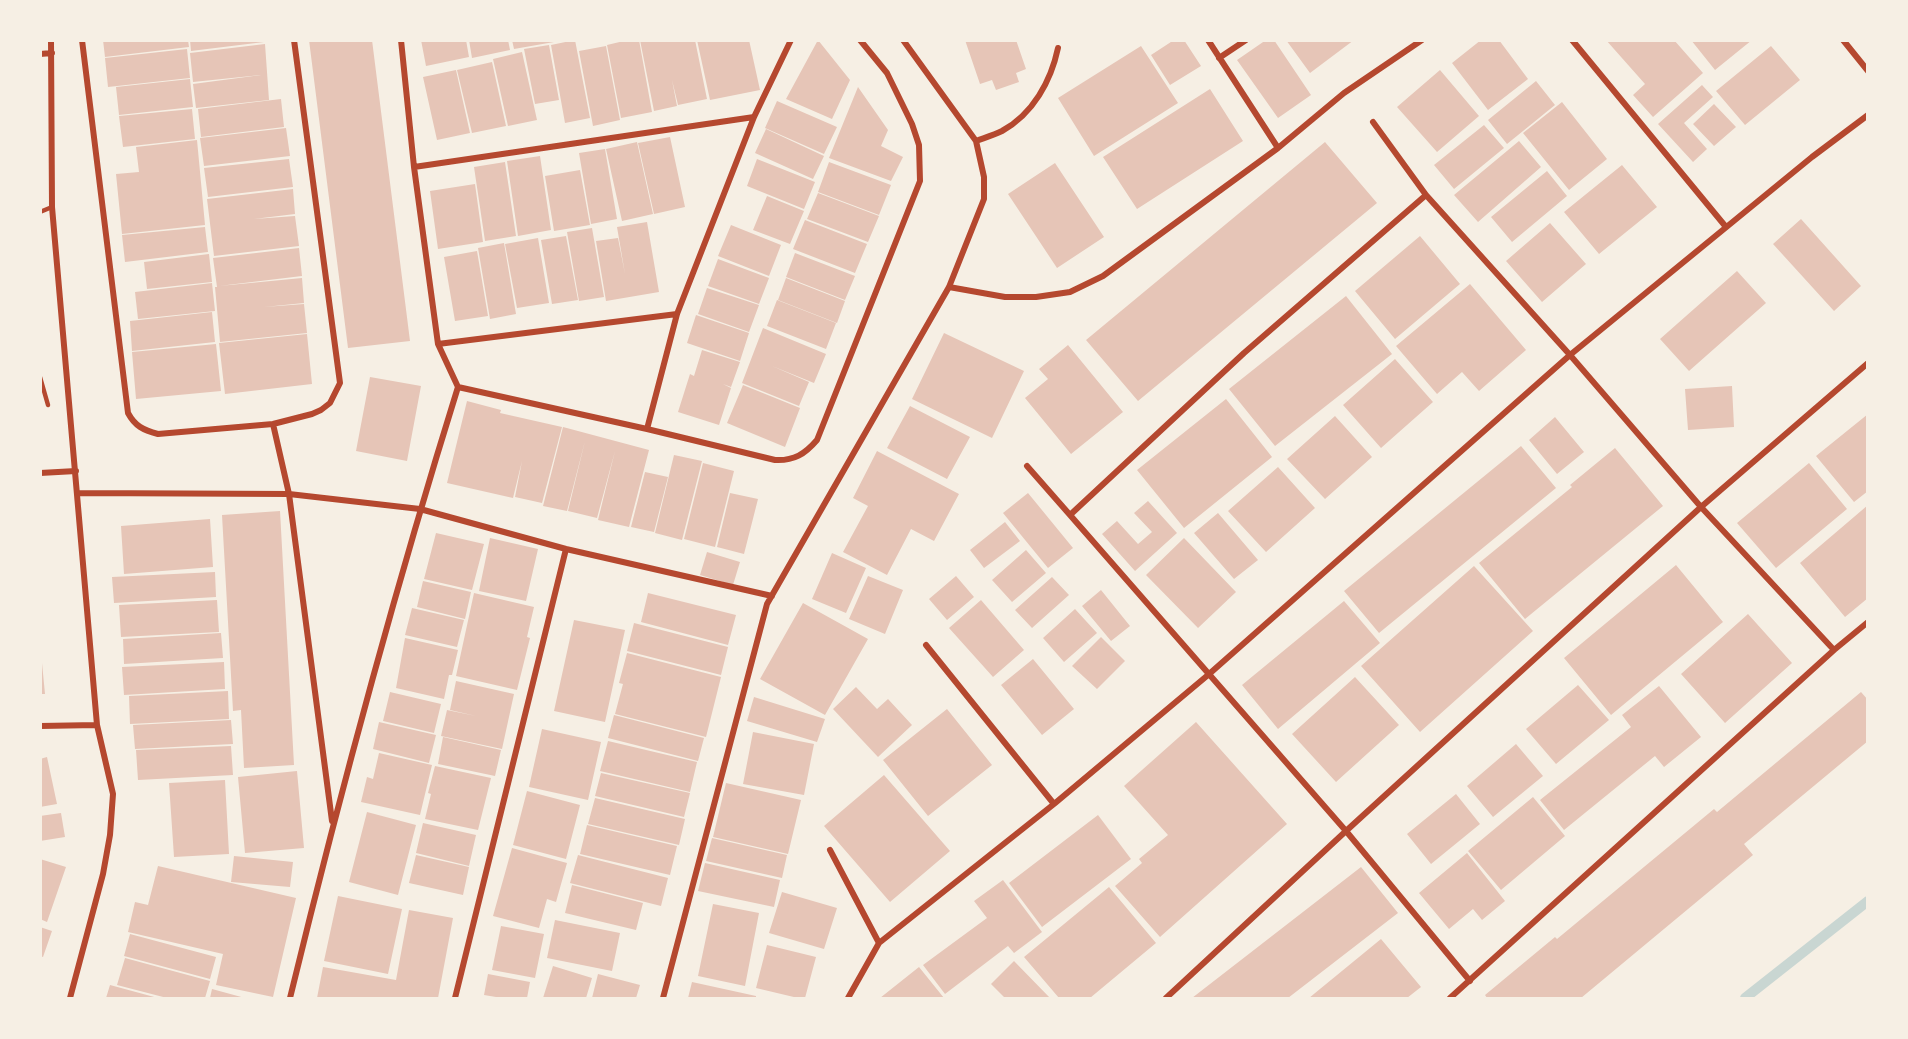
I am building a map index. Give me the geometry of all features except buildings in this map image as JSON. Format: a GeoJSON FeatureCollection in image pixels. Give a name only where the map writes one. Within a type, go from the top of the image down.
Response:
{"type":"FeatureCollection","features":[{"type":"Feature","properties":{"kind":"street"},"geometry":{"type":"LineString","coordinates":[[51,40],[52,207],[97,725],[113,794],[110,835],[103,874],[70,999]]}},
{"type":"Feature","properties":{"kind":"street"},"geometry":{"type":"LineString","coordinates":[[82,40],[128,413],[138,427],[158,434],[273,424],[312,414],[330,403],[340,383],[294,40]]}},
{"type":"Feature","properties":{"kind":"street"},"geometry":{"type":"LineString","coordinates":[[290,999],[333,824],[420,509],[458,387],[438,344],[414,167],[401,40]]}},
{"type":"Feature","properties":{"kind":"street"},"geometry":{"type":"LineString","coordinates":[[646,429],[677,314],[754,117],[791,40]]}},
{"type":"Feature","properties":{"kind":"street"},"geometry":{"type":"LineString","coordinates":[[458,387],[775,460],[799,457],[809,450],[817,440],[920,181],[919,145],[907,113],[887,73],[860,40]]}},
{"type":"Feature","properties":{"kind":"street"},"geometry":{"type":"LineString","coordinates":[[663,999],[764,616],[772,596],[949,287],[984,199],[984,177],[976,141],[903,40]]}},
{"type":"Feature","properties":{"kind":"street"},"geometry":{"type":"LineString","coordinates":[[1208,40],[1278,148]]}},
{"type":"Feature","properties":{"kind":"street"},"geometry":{"type":"LineString","coordinates":[[1219,58],[1246,40]]}},
{"type":"Feature","properties":{"kind":"street"},"geometry":{"type":"LineString","coordinates":[[949,287],[1005,297],[1036,297],[1070,292],[1103,276],[1278,148],[1344,93],[1422,40]]}},
{"type":"Feature","properties":{"kind":"street"},"geometry":{"type":"LineString","coordinates":[[1572,40],[1726,227]]}},
{"type":"Feature","properties":{"kind":"street"},"geometry":{"type":"LineString","coordinates":[[1844,40],[1868,71]]}},
{"type":"Feature","properties":{"kind":"street"},"geometry":{"type":"LineString","coordinates":[[976,141],[1003,131],[1034,103],[1050,76],[1058,48]]}},
{"type":"Feature","properties":{"kind":"street"},"geometry":{"type":"LineString","coordinates":[[40,54],[52,53]]}},
{"type":"Feature","properties":{"kind":"street"},"geometry":{"type":"LineString","coordinates":[[848,999],[879,943],[1054,804],[1208,675],[1570,355],[1812,157],[1868,116]]}},
{"type":"Feature","properties":{"kind":"street"},"geometry":{"type":"LineString","coordinates":[[414,167],[754,117]]}},
{"type":"Feature","properties":{"kind":"street"},"geometry":{"type":"LineString","coordinates":[[1372,122],[1426,195],[1570,355],[1701,507],[1834,650]]}},
{"type":"Feature","properties":{"kind":"street"},"geometry":{"type":"LineString","coordinates":[[1070,515],[1244,353],[1426,195]]}},
{"type":"Feature","properties":{"kind":"street"},"geometry":{"type":"LineString","coordinates":[[438,344],[677,314]]}},
{"type":"Feature","properties":{"kind":"street"},"geometry":{"type":"LineString","coordinates":[[1166,999],[1346,831],[1701,507],[1868,363]]}},
{"type":"Feature","properties":{"kind":"street"},"geometry":{"type":"LineString","coordinates":[[273,424],[289,494],[333,824]]}},
{"type":"Feature","properties":{"kind":"street"},"geometry":{"type":"LineString","coordinates":[[1027,466],[1346,831],[1470,981]]}},
{"type":"Feature","properties":{"kind":"street"},"geometry":{"type":"LineString","coordinates":[[40,473],[76,471]]}},
{"type":"Feature","properties":{"kind":"street"},"geometry":{"type":"LineString","coordinates":[[78,493],[289,494],[420,509],[566,549],[772,596]]}},
{"type":"Feature","properties":{"kind":"street"},"geometry":{"type":"LineString","coordinates":[[455,999],[566,549]]}},
{"type":"Feature","properties":{"kind":"street"},"geometry":{"type":"LineString","coordinates":[[1450,999],[1834,650],[1868,622]]}},
{"type":"Feature","properties":{"kind":"street"},"geometry":{"type":"LineString","coordinates":[[926,645],[1054,804]]}},
{"type":"Feature","properties":{"kind":"street"},"geometry":{"type":"LineString","coordinates":[[40,726],[97,725]]}},
{"type":"Feature","properties":{"kind":"street"},"geometry":{"type":"LineString","coordinates":[[830,850],[879,943]]}},
{"type":"Feature","properties":{"kind":"lane"},"geometry":{"type":"LineString","coordinates":[[40,212],[52,207]]}},
{"type":"Feature","properties":{"kind":"lane"},"geometry":{"type":"LineString","coordinates":[[40,377],[48,405]]}},
{"type":"Feature","properties":{"kind":"waterway"},"geometry":{"type":"LineString","coordinates":[[1745,998],[1868,901]]}}]}
